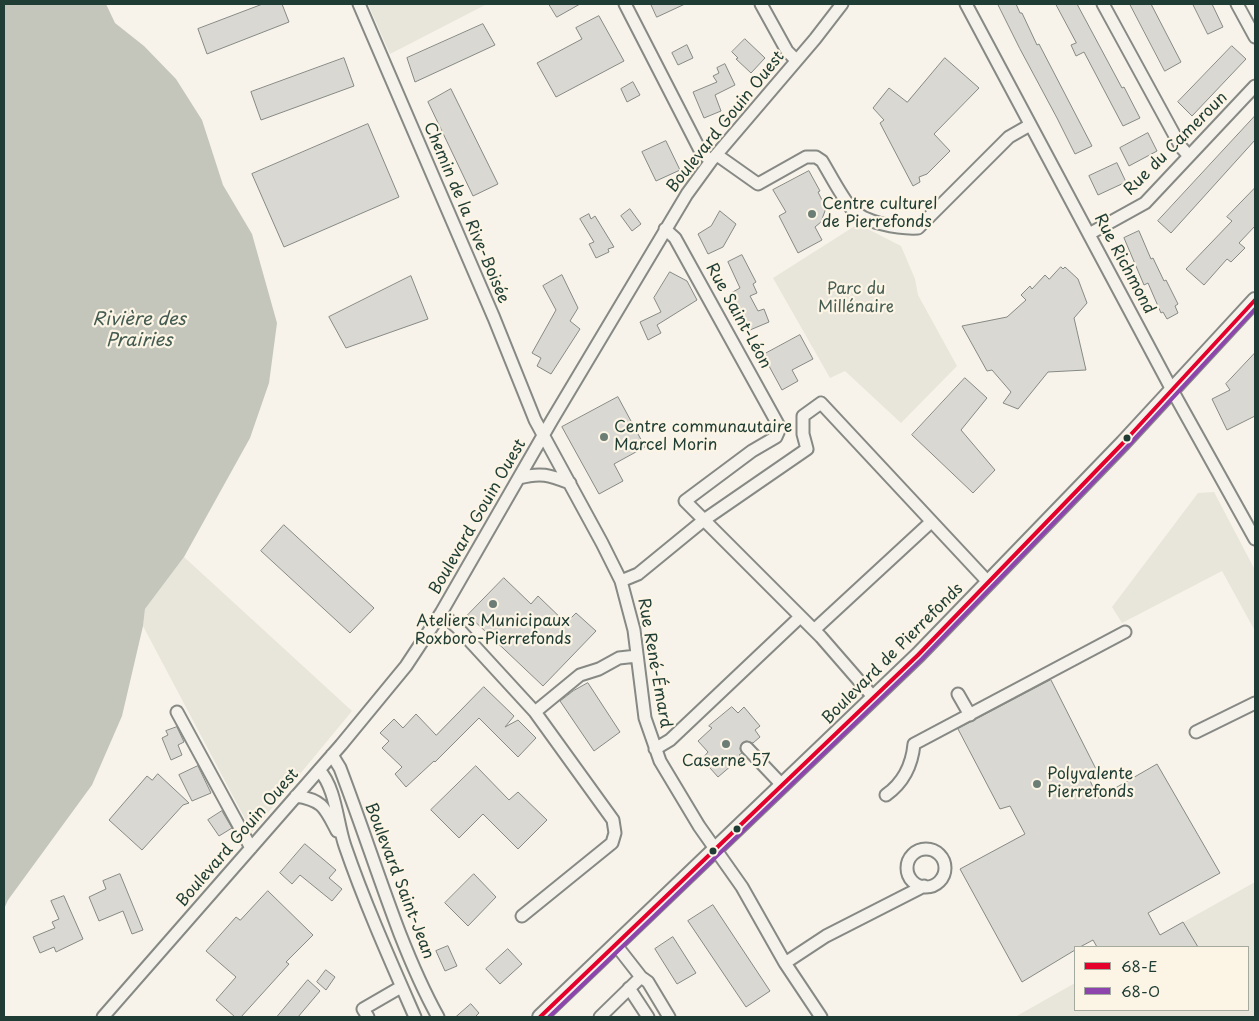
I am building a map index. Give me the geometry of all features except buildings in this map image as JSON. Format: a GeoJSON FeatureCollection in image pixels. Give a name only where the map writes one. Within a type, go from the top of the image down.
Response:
{"type":"FeatureCollection","features":[{"type":"Feature","properties":{"kind":"main road","name":"Boulevard de Pierrefonds"},"geometry":{"type":"LineString","coordinates":[[540,1017],[874,698],[989,583],[1255,300]]}},
{"type":"Feature","properties":{"kind":"street","name":"Chemin de la Rive-Boisée"},"geometry":{"type":"LineString","coordinates":[[358,4],[494,318],[524,396],[543,436]]}},
{"type":"Feature","properties":{"kind":"street"},"geometry":{"type":"LineString","coordinates":[[624,4],[701,152],[758,184],[806,157],[816,157],[822,161],[852,209],[862,217],[902,229],[918,228],[1009,137],[1030,126]]}},
{"type":"Feature","properties":{"kind":"street"},"geometry":{"type":"LineString","coordinates":[[761,4],[787,51],[796,60]]}},
{"type":"Feature","properties":{"kind":"street","name":"Boulevard Gouin Ouest"},"geometry":{"type":"LineString","coordinates":[[103,1017],[332,756],[397,678],[441,613],[518,478],[690,189],[842,4]]}},
{"type":"Feature","properties":{"kind":"street","name":"Rue Richmond"},"geometry":{"type":"LineString","coordinates":[[966,4],[1172,390],[1251,519],[1255,539]]}},
{"type":"Feature","properties":{"kind":"street"},"geometry":{"type":"LineString","coordinates":[[1104,4],[1181,147],[1189,156]]}},
{"type":"Feature","properties":{"kind":"street"},"geometry":{"type":"LineString","coordinates":[[1237,4],[1255,37]]}},
{"type":"Feature","properties":{"kind":"street","name":"Rue du Cameroun"},"geometry":{"type":"LineString","coordinates":[[1089,234],[1145,203],[1255,86]]}},
{"type":"Feature","properties":{"kind":"street","name":"Rue Saint-Léon"},"geometry":{"type":"LineString","coordinates":[[665,229],[676,238],[778,423],[780,430],[776,437],[752,451],[685,501],[704,520]]}},
{"type":"Feature","properties":{"kind":"street"},"geometry":{"type":"LineString","coordinates":[[620,580],[638,574],[704,520],[807,449],[803,434],[803,416],[821,403],[989,583]]}},
{"type":"Feature","properties":{"kind":"street","name":"Rue René-Émard"},"geometry":{"type":"LineString","coordinates":[[543,436],[570,483],[620,580],[632,622],[645,718],[655,748],[699,826],[759,914],[784,963],[821,1017]]}},
{"type":"Feature","properties":{"kind":"street"},"geometry":{"type":"LineString","coordinates":[[518,478],[533,474],[544,474],[570,483]]}},
{"type":"Feature","properties":{"kind":"street"},"geometry":{"type":"LineString","coordinates":[[704,520],[814,630],[874,698]]}},
{"type":"Feature","properties":{"kind":"street"},"geometry":{"type":"LineString","coordinates":[[814,630],[931,522]]}},
{"type":"Feature","properties":{"kind":"street"},"geometry":{"type":"LineString","coordinates":[[441,613],[457,627],[535,712],[613,820],[615,833],[612,843],[522,916]]}},
{"type":"Feature","properties":{"kind":"street"},"geometry":{"type":"LineString","coordinates":[[655,748],[670,740],[800,617]]}},
{"type":"Feature","properties":{"kind":"street"},"geometry":{"type":"LineString","coordinates":[[886,795],[898,786],[913,758],[914,744],[1125,632]]}},
{"type":"Feature","properties":{"kind":"street"},"geometry":{"type":"LineString","coordinates":[[535,712],[580,674],[599,669],[619,658],[637,656]]}},
{"type":"Feature","properties":{"kind":"street"},"geometry":{"type":"LineString","coordinates":[[958,694],[970,715]]}},
{"type":"Feature","properties":{"kind":"street"},"geometry":{"type":"LineString","coordinates":[[1196,732],[1255,703]]}},
{"type":"Feature","properties":{"kind":"street"},"geometry":{"type":"LineString","coordinates":[[177,712],[251,848]]}},
{"type":"Feature","properties":{"kind":"street"},"geometry":{"type":"LineString","coordinates":[[748,748],[782,786]]}},
{"type":"Feature","properties":{"kind":"street","name":"Boulevard Saint-Jean"},"geometry":{"type":"LineString","coordinates":[[332,756],[341,772],[408,954],[438,1017]]}},
{"type":"Feature","properties":{"kind":"street","name":"Boulevard Saint-Jean"},"geometry":{"type":"LineString","coordinates":[[319,770],[327,781],[344,843],[378,935],[415,1017]]}},
{"type":"Feature","properties":{"kind":"street"},"geometry":{"type":"LineString","coordinates":[[296,796],[314,800],[323,806],[344,843]]}},
{"type":"Feature","properties":{"kind":"street"},"geometry":{"type":"LineString","coordinates":[[784,963],[826,936],[924,886]]}},
{"type":"Feature","properties":{"kind":"street"},"geometry":{"type":"LineString","coordinates":[[616,945],[641,977],[648,982],[670,1017]]}},
{"type":"Feature","properties":{"kind":"street"},"geometry":{"type":"LineString","coordinates":[[600,1017],[641,977]]}},
{"type":"Feature","properties":{"kind":"street"},"geometry":{"type":"LineString","coordinates":[[362,1015],[401,987]]}},
{"type":"Feature","properties":{"kind":"street"},"geometry":{"type":"LineString","coordinates":[[630,988],[648,1017]]}},
{"type":"Feature","properties":{"kind":"green space"},"geometry":{"type":"Polygon","coordinates":[[[368,4],[487,4],[390,54],[368,4]]]}},
{"type":"Feature","properties":{"kind":"green space","name":"Parc du Millénaire"},"geometry":{"type":"Polygon","coordinates":[[[858,224],[901,246],[915,279],[918,295],[957,366],[901,423],[845,371],[830,378],[773,278],[858,224]]]}},
{"type":"Feature","properties":{"kind":"green space"},"geometry":{"type":"Polygon","coordinates":[[[1214,492],[1255,570],[1255,631],[1222,571],[1122,623],[1112,607],[1198,493],[1214,492]]]}},
{"type":"Feature","properties":{"kind":"green space"},"geometry":{"type":"Polygon","coordinates":[[[184,557],[352,711],[252,832],[143,626],[145,609],[184,557]]]}},
{"type":"Feature","properties":{"kind":"green space"},"geometry":{"type":"Polygon","coordinates":[[[1255,882],[1255,1017],[1015,1017],[1074,984],[1074,1011],[1249,1011],[1249,946],[1141,946],[1255,882]]]}},
{"type":"Feature","properties":{"kind":"water","name":"Rivière des Prairies"},"geometry":{"type":"Polygon","coordinates":[[[4,4],[106,4],[115,23],[144,46],[176,79],[202,120],[223,185],[252,234],[277,323],[269,383],[250,438],[184,557],[145,609],[143,626],[122,716],[92,785],[8,900],[4,909],[4,4]]]}},
{"type":"Feature","properties":{"kind":"transit line","name":"68-E"},"geometry":{"type":"LineString","coordinates":[[540,1017],[918,655],[1123,443],[1255,300]]}},
{"type":"Feature","properties":{"kind":"transit line","name":"68-O"},"geometry":{"type":"LineString","coordinates":[[549,1017],[922,659],[1127,447],[1255,309]]}},
{"type":"Feature","properties":{"kind":"place","name":"Centre culturel de Pierrefonds"},"geometry":{"type":"Point","coordinates":[812,214]}},
{"type":"Feature","properties":{"kind":"place","name":"Centre communautaire Marcel Morin"},"geometry":{"type":"Point","coordinates":[604,437]}},
{"type":"Feature","properties":{"kind":"place","name":"Ateliers Municipaux Roxboro-Pierrefonds"},"geometry":{"type":"Point","coordinates":[493,604]}},
{"type":"Feature","properties":{"kind":"place","name":"Caserne 57"},"geometry":{"type":"Point","coordinates":[726,744]}},
{"type":"Feature","properties":{"kind":"place","name":"Polyvalente Pierrefonds"},"geometry":{"type":"Point","coordinates":[1037,784]}}]}
